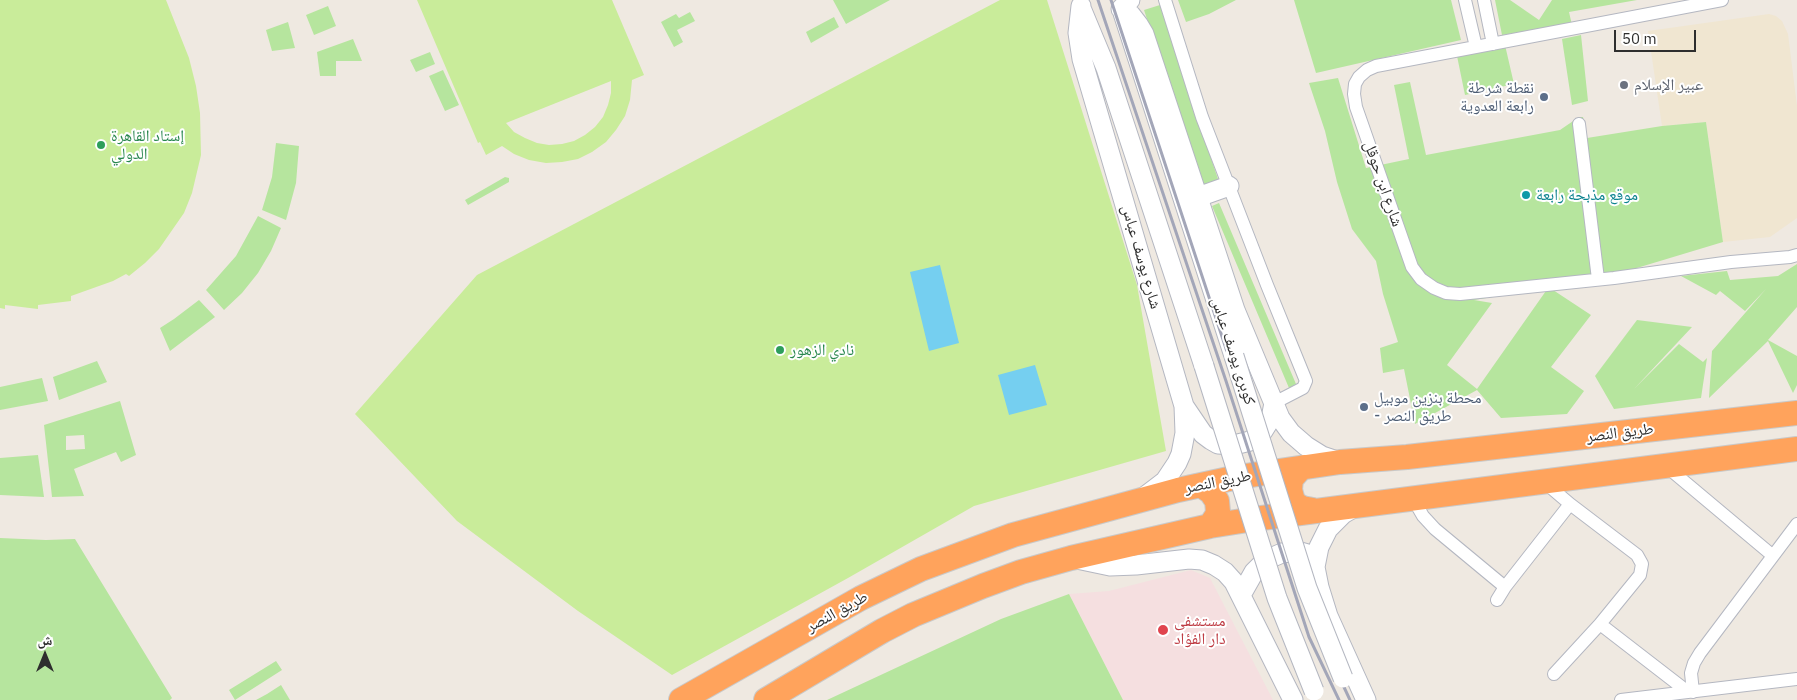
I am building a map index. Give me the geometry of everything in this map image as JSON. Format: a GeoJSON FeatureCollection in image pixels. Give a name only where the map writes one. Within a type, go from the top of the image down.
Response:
{"type":"FeatureCollection","features":[{"type":"Feature","properties":{"kind":"highway","name":"طريق النصر"},"geometry":{"type":"LineString","coordinates":[[681,700],[854,602],[921,569],[1014,535],[1139,500],[1238,477],[1340,462],[1407,457],[1797,413]]}},
{"type":"Feature","properties":{"kind":"highway"},"geometry":{"type":"LineString","coordinates":[[766,700],[868,638],[913,615],[983,586],[1071,558],[1210,526],[1313,510],[1797,449]]}},
{"type":"Feature","properties":{"kind":"highway"},"geometry":{"type":"LineString","coordinates":[[1304,467],[1295,474],[1290,490],[1293,501],[1297,505],[1313,510]]}},
{"type":"Feature","properties":{"kind":"highway"},"geometry":{"type":"LineString","coordinates":[[1196,486],[1202,486],[1211,492],[1217,501],[1216,517],[1210,526]]}},
{"type":"Feature","properties":{"kind":"street"},"geometry":{"type":"LineString","coordinates":[[1165,0],[1192,89],[1306,381],[1300,391],[1274,404]]}},
{"type":"Feature","properties":{"kind":"street"},"geometry":{"type":"LineString","coordinates":[[1465,0],[1476,47]]}},
{"type":"Feature","properties":{"kind":"street"},"geometry":{"type":"LineString","coordinates":[[1484,0],[1493,44]]}},
{"type":"Feature","properties":{"kind":"street","name":"شارع ابن حوقل"},"geometry":{"type":"LineString","coordinates":[[1722,0],[1376,66],[1366,70],[1355,84],[1356,107],[1412,267],[1421,279],[1434,288],[1446,293],[1460,294],[1797,255]]}},
{"type":"Feature","properties":{"kind":"street","name":"كوبرى يوسف عباس"},"geometry":{"type":"LineString","coordinates":[[1079,3],[1106,68],[1204,366],[1275,591],[1316,695]]}},
{"type":"Feature","properties":{"kind":"street","name":"شارع يوسف عباس"},"geometry":{"type":"LineString","coordinates":[[1079,3],[1078,33],[1082,59],[1184,406],[1185,433],[1181,454],[1161,485],[1139,500]]}},
{"type":"Feature","properties":{"kind":"street"},"geometry":{"type":"LineString","coordinates":[[1123,3],[1144,34],[1236,310],[1280,418],[1306,446],[1322,456],[1340,462]]}},
{"type":"Feature","properties":{"kind":"street","name":"كوبرى يوسف عباس"},"geometry":{"type":"LineString","coordinates":[[1123,3],[1307,588],[1343,678],[1354,700]]}},
{"type":"Feature","properties":{"kind":"street"},"geometry":{"type":"LineString","coordinates":[[1579,124],[1598,279]]}},
{"type":"Feature","properties":{"kind":"street"},"geometry":{"type":"LineString","coordinates":[[1198,197],[1229,186]]}},
{"type":"Feature","properties":{"kind":"street"},"geometry":{"type":"LineString","coordinates":[[1184,406],[1203,434],[1211,440],[1226,445],[1234,445],[1250,441],[1263,431],[1271,418],[1274,404]]}},
{"type":"Feature","properties":{"kind":"street"},"geometry":{"type":"LineString","coordinates":[[1667,466],[1772,555]]}},
{"type":"Feature","properties":{"kind":"street"},"geometry":{"type":"LineString","coordinates":[[1543,481],[1637,555],[1642,564],[1640,574],[1600,624],[1554,674]]}},
{"type":"Feature","properties":{"kind":"street"},"geometry":{"type":"LineString","coordinates":[[1412,498],[1422,516],[1435,529],[1505,586]]}},
{"type":"Feature","properties":{"kind":"street"},"geometry":{"type":"LineString","coordinates":[[1366,700],[1328,616],[1316,577],[1316,558],[1323,538],[1335,521],[1352,509],[1372,503]]}},
{"type":"Feature","properties":{"kind":"street"},"geometry":{"type":"LineString","coordinates":[[1497,600],[1505,586],[1570,504]]}},
{"type":"Feature","properties":{"kind":"street"},"geometry":{"type":"LineString","coordinates":[[1690,692],[1691,673],[1694,663],[1772,555],[1797,524]]}},
{"type":"Feature","properties":{"kind":"street"},"geometry":{"type":"LineString","coordinates":[[1241,595],[1260,566],[1274,556],[1282,553],[1300,552],[1316,558]]}},
{"type":"Feature","properties":{"kind":"street"},"geometry":{"type":"LineString","coordinates":[[1071,558],[1096,564],[1123,566],[1178,559],[1202,560],[1225,572],[1234,582],[1241,595],[1293,700]]}},
{"type":"Feature","properties":{"kind":"street"},"geometry":{"type":"LineString","coordinates":[[1600,624],[1690,692]]}},
{"type":"Feature","properties":{"kind":"street"},"geometry":{"type":"LineString","coordinates":[[1621,700],[1797,679]]}},
{"type":"Feature","properties":{"kind":"shaded area"},"geometry":{"type":"Polygon","coordinates":[[[1769,14],[1776,16],[1782,21],[1788,34],[1797,106],[1797,218],[1770,237],[1723,242],[1706,122],[1662,126],[1648,31],[1769,14]]]}},
{"type":"Feature","properties":{"kind":"shaded area","name":"مستشفى دار الفؤاد"},"geometry":{"type":"Polygon","coordinates":[[[1191,570],[1210,578],[1273,700],[1123,700],[1069,594],[1109,591],[1191,570]]]}},
{"type":"Feature","properties":{"kind":"green space","name":"إستاد القاهرة الدولي"},"geometry":{"type":"Polygon","coordinates":[[[0,0],[166,0],[189,58],[200,113],[201,155],[192,193],[184,213],[159,249],[129,276],[126,274],[113,281],[71,296],[71,301],[38,305],[38,309],[5,305],[5,309],[0,308],[0,0]]]}},
{"type":"Feature","properties":{"kind":"green space"},"geometry":{"type":"Polygon","coordinates":[[[417,0],[612,0],[644,75],[632,80],[630,100],[625,116],[606,142],[578,159],[546,163],[529,160],[514,154],[502,146],[486,155],[480,142],[478,143],[417,0]],[[611,81],[506,123],[514,132],[537,143],[549,145],[574,141],[595,127],[603,117],[611,93],[611,81]]]}},
{"type":"Feature","properties":{"kind":"green space"},"geometry":{"type":"Polygon","coordinates":[[[833,0],[890,0],[846,24],[833,0]]]}},
{"type":"Feature","properties":{"kind":"green space","name":"نادي الزهور"},"geometry":{"type":"Polygon","coordinates":[[[1000,0],[1047,0],[1137,285],[1166,451],[974,506],[672,675],[578,611],[457,521],[355,414],[477,275],[1000,0]]]}},
{"type":"Feature","properties":{"kind":"green space"},"geometry":{"type":"Polygon","coordinates":[[[1178,0],[1236,0],[1209,14],[1186,22],[1178,0]]]}},
{"type":"Feature","properties":{"kind":"green space"},"geometry":{"type":"Polygon","coordinates":[[[1294,0],[1451,0],[1461,40],[1316,73],[1294,0]]]}},
{"type":"Feature","properties":{"kind":"green space"},"geometry":{"type":"Polygon","coordinates":[[[1495,0],[1510,0],[1539,20],[1552,0],[1637,0],[1569,12],[1572,25],[1502,35],[1495,0]]]}},
{"type":"Feature","properties":{"kind":"green space"},"geometry":{"type":"Polygon","coordinates":[[[1160,5],[1219,182],[1203,187],[1144,10],[1160,5]]]}},
{"type":"Feature","properties":{"kind":"green space"},"geometry":{"type":"Polygon","coordinates":[[[328,6],[336,26],[314,35],[306,15],[328,6]]]}},
{"type":"Feature","properties":{"kind":"green space"},"geometry":{"type":"Polygon","coordinates":[[[690,12],[695,21],[677,30],[683,42],[674,47],[661,22],[676,14],[679,18],[690,12]]]}},
{"type":"Feature","properties":{"kind":"green space"},"geometry":{"type":"Polygon","coordinates":[[[834,17],[839,27],[811,43],[806,32],[834,17]]]}},
{"type":"Feature","properties":{"kind":"green space"},"geometry":{"type":"Polygon","coordinates":[[[288,22],[295,48],[272,51],[266,30],[288,22]]]}},
{"type":"Feature","properties":{"kind":"green space"},"geometry":{"type":"Polygon","coordinates":[[[1581,35],[1588,101],[1572,105],[1562,39],[1581,35]]]}},
{"type":"Feature","properties":{"kind":"green space"},"geometry":{"type":"Polygon","coordinates":[[[353,39],[362,61],[336,61],[336,76],[320,76],[317,52],[353,39]]]}},
{"type":"Feature","properties":{"kind":"green space"},"geometry":{"type":"Polygon","coordinates":[[[1505,45],[1514,84],[1465,95],[1457,56],[1505,45]]]}},
{"type":"Feature","properties":{"kind":"green space"},"geometry":{"type":"Polygon","coordinates":[[[430,52],[435,64],[416,72],[410,60],[430,52]]]}},
{"type":"Feature","properties":{"kind":"green space"},"geometry":{"type":"Polygon","coordinates":[[[443,70],[459,105],[445,111],[429,76],[443,70]]]}},
{"type":"Feature","properties":{"kind":"green space"},"geometry":{"type":"Polygon","coordinates":[[[1338,78],[1366,168],[1409,159],[1394,85],[1410,82],[1426,155],[1560,130],[1579,117],[1583,117],[1587,138],[1662,126],[1706,122],[1723,242],[1597,280],[1550,288],[1591,315],[1551,367],[1584,391],[1567,414],[1501,418],[1477,390],[1415,424],[1404,369],[1383,373],[1380,348],[1398,342],[1383,294],[1376,261],[1352,229],[1337,182],[1325,131],[1309,83],[1338,78]],[[1548,288],[1474,300],[1492,303],[1447,365],[1477,389],[1548,288]]]}},
{"type":"Feature","properties":{"kind":"green space"},"geometry":{"type":"Polygon","coordinates":[[[276,143],[299,146],[296,183],[286,220],[262,210],[272,177],[276,143]]]}},
{"type":"Feature","properties":{"kind":"green space"},"geometry":{"type":"Polygon","coordinates":[[[505,177],[509,178],[509,182],[468,205],[465,200],[505,177]]]}},
{"type":"Feature","properties":{"kind":"green space"},"geometry":{"type":"Polygon","coordinates":[[[1219,203],[1296,384],[1289,388],[1212,206],[1219,203]]]}},
{"type":"Feature","properties":{"kind":"green space"},"geometry":{"type":"Polygon","coordinates":[[[258,216],[281,228],[271,251],[258,273],[242,293],[224,310],[206,290],[236,256],[258,216]]]}},
{"type":"Feature","properties":{"kind":"green space"},"geometry":{"type":"Polygon","coordinates":[[[1797,264],[1797,307],[1768,340],[1797,356],[1797,385],[1793,393],[1768,341],[1709,398],[1712,351],[1766,289],[1745,311],[1720,291],[1716,295],[1681,276],[1727,271],[1730,280],[1778,276],[1797,264]]]}},
{"type":"Feature","properties":{"kind":"green space"},"geometry":{"type":"Polygon","coordinates":[[[199,300],[215,317],[170,351],[160,328],[199,300]]]}},
{"type":"Feature","properties":{"kind":"green space"},"geometry":{"type":"Polygon","coordinates":[[[1637,320],[1692,327],[1634,389],[1679,344],[1703,362],[1707,358],[1701,398],[1614,409],[1595,376],[1637,320]]]}},
{"type":"Feature","properties":{"kind":"green space"},"geometry":{"type":"Polygon","coordinates":[[[97,361],[107,382],[59,400],[53,377],[97,361]]]}},
{"type":"Feature","properties":{"kind":"green space"},"geometry":{"type":"Polygon","coordinates":[[[42,378],[48,401],[0,410],[0,387],[42,378]]]}},
{"type":"Feature","properties":{"kind":"green space"},"geometry":{"type":"Polygon","coordinates":[[[120,401],[136,455],[121,462],[116,452],[74,469],[84,496],[52,497],[44,425],[120,401]],[[84,435],[66,436],[66,450],[85,449],[84,435]]]}},
{"type":"Feature","properties":{"kind":"green space"},"geometry":{"type":"Polygon","coordinates":[[[38,455],[44,497],[0,495],[0,458],[38,455]]]}},
{"type":"Feature","properties":{"kind":"green space"},"geometry":{"type":"Polygon","coordinates":[[[0,538],[75,539],[172,698],[170,700],[0,700],[0,538]]]}},
{"type":"Feature","properties":{"kind":"green space"},"geometry":{"type":"Polygon","coordinates":[[[1069,594],[1123,700],[827,700],[1001,619],[1069,594]]]}},
{"type":"Feature","properties":{"kind":"green space"},"geometry":{"type":"Polygon","coordinates":[[[276,661],[282,670],[235,700],[229,690],[276,661]]]}},
{"type":"Feature","properties":{"kind":"green space"},"geometry":{"type":"Polygon","coordinates":[[[281,685],[290,700],[256,700],[267,694],[281,685]]]}},
{"type":"Feature","properties":{"kind":"water"},"geometry":{"type":"Polygon","coordinates":[[[940,265],[959,343],[929,351],[910,272],[940,265]]]}},
{"type":"Feature","properties":{"kind":"water"},"geometry":{"type":"Polygon","coordinates":[[[1035,365],[1047,405],[1009,415],[998,375],[1035,365]]]}},
{"type":"Feature","properties":{"kind":"railway"},"geometry":{"type":"LineString","coordinates":[[1098,0],[1226,381],[1309,637],[1339,700]]}},
{"type":"Feature","properties":{"kind":"railway"},"geometry":{"type":"LineString","coordinates":[[1111,0],[1236,379],[1288,545],[1319,634],[1350,700]]}},
{"type":"Feature","properties":{"kind":"place","name":"عبير الإسلام"},"geometry":{"type":"Point","coordinates":[1624,85]}},
{"type":"Feature","properties":{"kind":"place","name":"نقطة شرطة رابعة العدوية"},"geometry":{"type":"Point","coordinates":[1544,97]}},
{"type":"Feature","properties":{"kind":"place","name":"إستاد القاهرة الدولي"},"geometry":{"type":"Point","coordinates":[101,145]}},
{"type":"Feature","properties":{"kind":"place","name":"موقع مذبحة رابعة"},"geometry":{"type":"Point","coordinates":[1526,195]}},
{"type":"Feature","properties":{"kind":"place","name":"نادي الزهور"},"geometry":{"type":"Point","coordinates":[780,350]}},
{"type":"Feature","properties":{"kind":"place","name":"محطة بنزين موبيل - طريق النصر"},"geometry":{"type":"Point","coordinates":[1364,407]}},
{"type":"Feature","properties":{"kind":"place","name":"مستشفى دار الفؤاد"},"geometry":{"type":"Point","coordinates":[1163,630]}}]}
